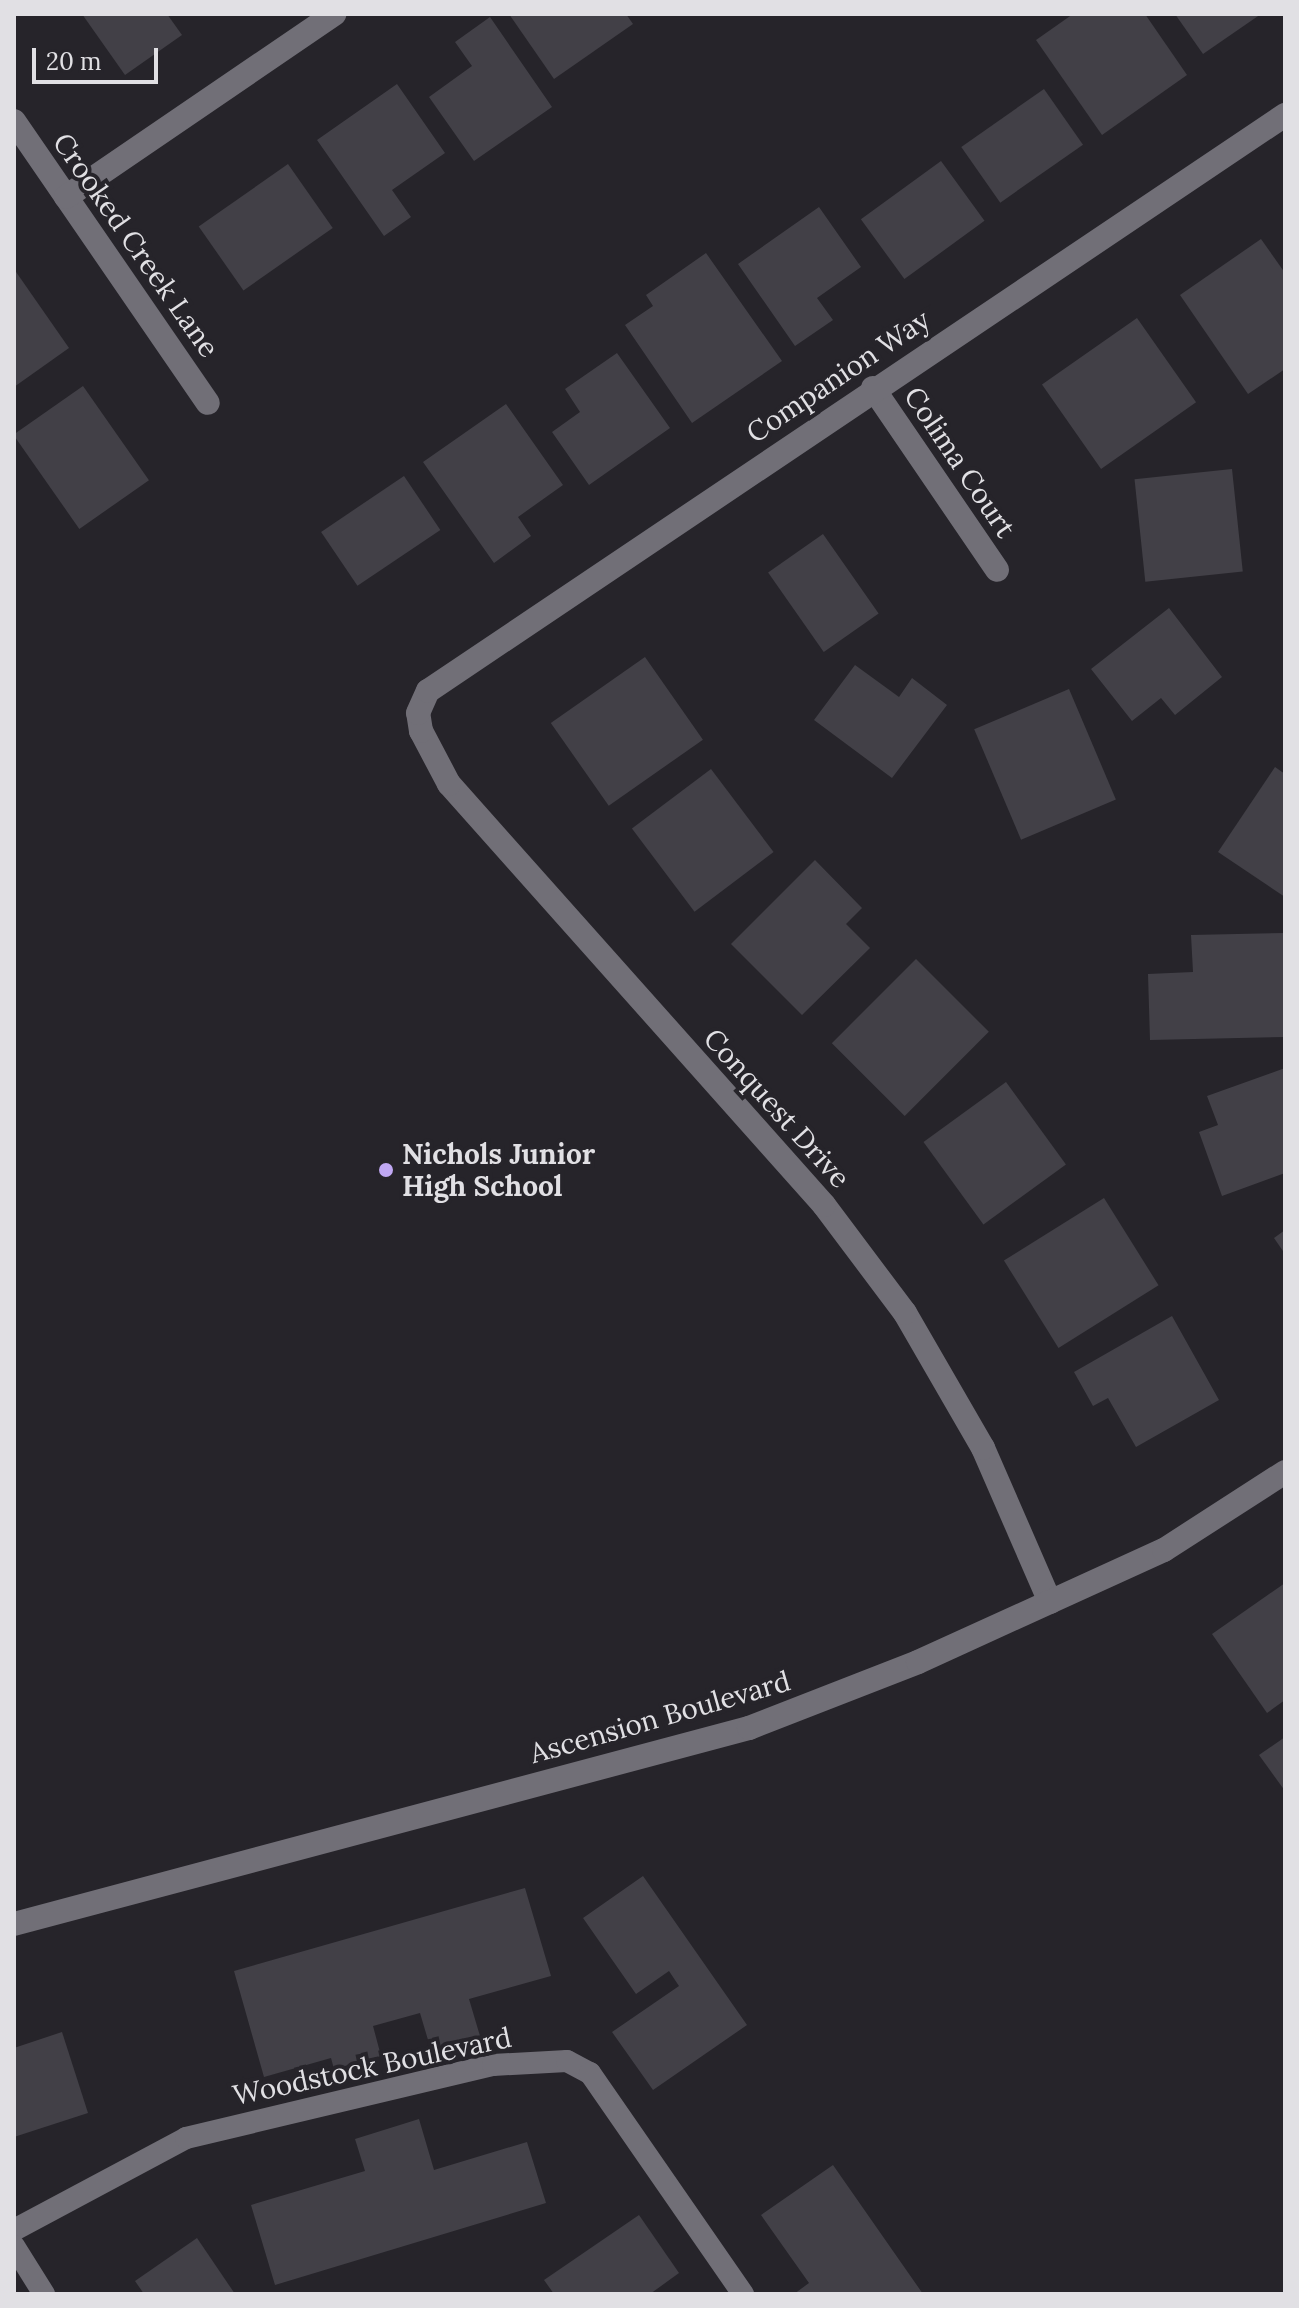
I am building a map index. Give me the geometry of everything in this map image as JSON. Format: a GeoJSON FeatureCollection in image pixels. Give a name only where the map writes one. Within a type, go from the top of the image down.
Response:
{"type":"FeatureCollection","features":[{"type":"Feature","properties":{"kind":"street"},"geometry":{"type":"LineString","coordinates":[[66,197],[334,14]]}},
{"type":"Feature","properties":{"kind":"street","name":"Companion Way"},"geometry":{"type":"LineString","coordinates":[[428,691],[873,388],[1285,115]]}},
{"type":"Feature","properties":{"kind":"street","name":"Crooked Creek Lane"},"geometry":{"type":"LineString","coordinates":[[14,121],[208,403]]}},
{"type":"Feature","properties":{"kind":"street","name":"Colima Court"},"geometry":{"type":"LineString","coordinates":[[873,388],[997,570]]}},
{"type":"Feature","properties":{"kind":"street","name":"Conquest Drive"},"geometry":{"type":"LineString","coordinates":[[428,691],[418,713],[421,731],[449,784],[824,1205],[905,1313],[983,1448],[1050,1602]]}},
{"type":"Feature","properties":{"kind":"street","name":"Ascension Boulevard"},"geometry":{"type":"LineString","coordinates":[[14,1924],[749,1728],[918,1662],[1164,1550],[1285,1472]]}},
{"type":"Feature","properties":{"kind":"lane","name":"Woodstock Boulevard"},"geometry":{"type":"LineString","coordinates":[[14,2230],[186,2138],[493,2065],[567,2061],[590,2073],[743,2294]]}},
{"type":"Feature","properties":{"kind":"lane"},"geometry":{"type":"LineString","coordinates":[[14,2246],[44,2294]]}},
{"type":"Feature","properties":{"kind":"building"},"geometry":{"type":"Polygon","coordinates":[[[82,14],[167,14],[182,35],[125,75],[82,14]]]}},
{"type":"Feature","properties":{"kind":"building"},"geometry":{"type":"Polygon","coordinates":[[[509,14],[626,14],[633,24],[554,79],[509,14]]]}},
{"type":"Feature","properties":{"kind":"building"},"geometry":{"type":"Polygon","coordinates":[[[1073,14],[1145,14],[1187,75],[1102,135],[1036,40],[1073,14]]]}},
{"type":"Feature","properties":{"kind":"building"},"geometry":{"type":"Polygon","coordinates":[[[1175,14],[1261,14],[1203,54],[1175,14]]]}},
{"type":"Feature","properties":{"kind":"building"},"geometry":{"type":"Polygon","coordinates":[[[490,17],[552,107],[474,161],[429,97],[472,66],[455,42],[490,17]]]}},
{"type":"Feature","properties":{"kind":"building"},"geometry":{"type":"Polygon","coordinates":[[[397,84],[445,153],[392,190],[411,217],[384,236],[317,140],[397,84]]]}},
{"type":"Feature","properties":{"kind":"building"},"geometry":{"type":"Polygon","coordinates":[[[1044,89],[1083,145],[1000,203],[961,147],[1044,89]]]}},
{"type":"Feature","properties":{"kind":"building"},"geometry":{"type":"Polygon","coordinates":[[[941,161],[984,221],[904,279],[861,219],[941,161]]]}},
{"type":"Feature","properties":{"kind":"building"},"geometry":{"type":"Polygon","coordinates":[[[288,164],[333,228],[243,290],[199,227],[288,164]]]}},
{"type":"Feature","properties":{"kind":"building"},"geometry":{"type":"Polygon","coordinates":[[[819,207],[861,267],[817,298],[833,320],[795,346],[738,264],[819,207]]]}},
{"type":"Feature","properties":{"kind":"building"},"geometry":{"type":"Polygon","coordinates":[[[1261,239],[1285,273],[1285,369],[1248,394],[1180,295],[1261,239]]]}},
{"type":"Feature","properties":{"kind":"building"},"geometry":{"type":"Polygon","coordinates":[[[706,253],[782,361],[692,423],[625,325],[653,306],[646,295],[706,253]]]}},
{"type":"Feature","properties":{"kind":"building"},"geometry":{"type":"Polygon","coordinates":[[[14,269],[69,348],[14,387],[14,269]]]}},
{"type":"Feature","properties":{"kind":"building"},"geometry":{"type":"Polygon","coordinates":[[[1137,318],[1196,402],[1101,469],[1042,385],[1137,318]]]}},
{"type":"Feature","properties":{"kind":"building"},"geometry":{"type":"Polygon","coordinates":[[[617,353],[670,428],[589,485],[552,432],[580,412],[565,389],[617,353]]]}},
{"type":"Feature","properties":{"kind":"building"},"geometry":{"type":"Polygon","coordinates":[[[83,386],[149,480],[79,529],[14,434],[83,386]]]}},
{"type":"Feature","properties":{"kind":"building"},"geometry":{"type":"Polygon","coordinates":[[[506,404],[563,485],[518,517],[531,536],[494,563],[423,462],[506,404]]]}},
{"type":"Feature","properties":{"kind":"building"},"geometry":{"type":"Polygon","coordinates":[[[1232,469],[1243,571],[1145,582],[1135,479],[1232,469]]]}},
{"type":"Feature","properties":{"kind":"building"},"geometry":{"type":"Polygon","coordinates":[[[404,476],[440,530],[357,586],[321,532],[404,476]]]}},
{"type":"Feature","properties":{"kind":"building"},"geometry":{"type":"Polygon","coordinates":[[[823,534],[879,613],[824,652],[768,572],[823,534]]]}},
{"type":"Feature","properties":{"kind":"building"},"geometry":{"type":"Polygon","coordinates":[[[1169,608],[1222,677],[1175,715],[1161,698],[1132,721],[1091,669],[1169,608]]]}},
{"type":"Feature","properties":{"kind":"building"},"geometry":{"type":"Polygon","coordinates":[[[645,657],[703,740],[609,806],[551,723],[645,657]]]}},
{"type":"Feature","properties":{"kind":"building"},"geometry":{"type":"Polygon","coordinates":[[[855,665],[899,697],[912,678],[947,705],[892,778],[814,720],[855,665]]]}},
{"type":"Feature","properties":{"kind":"building"},"geometry":{"type":"Polygon","coordinates":[[[1069,689],[1116,799],[1021,840],[974,729],[1069,689]]]}},
{"type":"Feature","properties":{"kind":"building"},"geometry":{"type":"Polygon","coordinates":[[[1275,767],[1285,774],[1285,897],[1218,852],[1275,767]]]}},
{"type":"Feature","properties":{"kind":"building"},"geometry":{"type":"Polygon","coordinates":[[[711,769],[774,852],[695,912],[632,829],[711,769]]]}},
{"type":"Feature","properties":{"kind":"building"},"geometry":{"type":"Polygon","coordinates":[[[815,860],[862,908],[846,924],[870,948],[802,1015],[731,944],[815,860]]]}},
{"type":"Feature","properties":{"kind":"building"},"geometry":{"type":"Polygon","coordinates":[[[1285,933],[1285,1037],[1150,1040],[1148,974],[1193,972],[1191,935],[1285,933]]]}},
{"type":"Feature","properties":{"kind":"building"},"geometry":{"type":"Polygon","coordinates":[[[916,959],[989,1032],[905,1116],[832,1043],[916,959]]]}},
{"type":"Feature","properties":{"kind":"building"},"geometry":{"type":"Polygon","coordinates":[[[1285,1068],[1285,1173],[1222,1196],[1199,1132],[1218,1125],[1207,1096],[1285,1068]]]}},
{"type":"Feature","properties":{"kind":"building"},"geometry":{"type":"Polygon","coordinates":[[[1006,1082],[1066,1165],[983,1224],[923,1142],[1006,1082]]]}},
{"type":"Feature","properties":{"kind":"building"},"geometry":{"type":"Polygon","coordinates":[[[1104,1198],[1159,1285],[1059,1348],[1004,1261],[1104,1198]]]}},
{"type":"Feature","properties":{"kind":"building"},"geometry":{"type":"Polygon","coordinates":[[[1285,1230],[1285,1254],[1274,1238],[1285,1230]]]}},
{"type":"Feature","properties":{"kind":"building"},"geometry":{"type":"Polygon","coordinates":[[[1172,1316],[1219,1400],[1136,1447],[1108,1398],[1093,1406],[1074,1372],[1172,1316]]]}},
{"type":"Feature","properties":{"kind":"building"},"geometry":{"type":"Polygon","coordinates":[[[1285,1583],[1285,1700],[1267,1713],[1212,1634],[1285,1583]]]}},
{"type":"Feature","properties":{"kind":"building"},"geometry":{"type":"Polygon","coordinates":[[[1285,1737],[1285,1791],[1259,1755],[1285,1737]]]}},
{"type":"Feature","properties":{"kind":"building"},"geometry":{"type":"Polygon","coordinates":[[[643,1876],[747,2025],[653,2090],[612,2032],[679,1986],[669,1971],[636,1994],[583,1918],[643,1876]]]}},
{"type":"Feature","properties":{"kind":"building"},"geometry":{"type":"Polygon","coordinates":[[[525,1888],[551,1976],[469,1999],[480,2036],[431,2050],[420,2013],[373,2026],[381,2056],[334,2069],[331,2058],[264,2077],[234,1971],[525,1888]]]}},
{"type":"Feature","properties":{"kind":"building"},"geometry":{"type":"Polygon","coordinates":[[[62,2032],[88,2113],[14,2137],[14,2048],[62,2032]]]}},
{"type":"Feature","properties":{"kind":"building"},"geometry":{"type":"Polygon","coordinates":[[[419,2119],[434,2170],[527,2142],[546,2203],[275,2285],[251,2205],[365,2171],[355,2139],[419,2119]]]}},
{"type":"Feature","properties":{"kind":"building"},"geometry":{"type":"Polygon","coordinates":[[[833,2165],[923,2294],[794,2294],[809,2283],[761,2215],[833,2165]]]}},
{"type":"Feature","properties":{"kind":"building"},"geometry":{"type":"Polygon","coordinates":[[[639,2215],[679,2273],[650,2294],[554,2294],[544,2280],[639,2215]]]}},
{"type":"Feature","properties":{"kind":"building"},"geometry":{"type":"Polygon","coordinates":[[[197,2238],[235,2294],[144,2294],[135,2281],[197,2238]]]}},
{"type":"Feature","properties":{"kind":"place","name":"Nichols Junior High School"},"geometry":{"type":"Point","coordinates":[386,1170]}}]}
